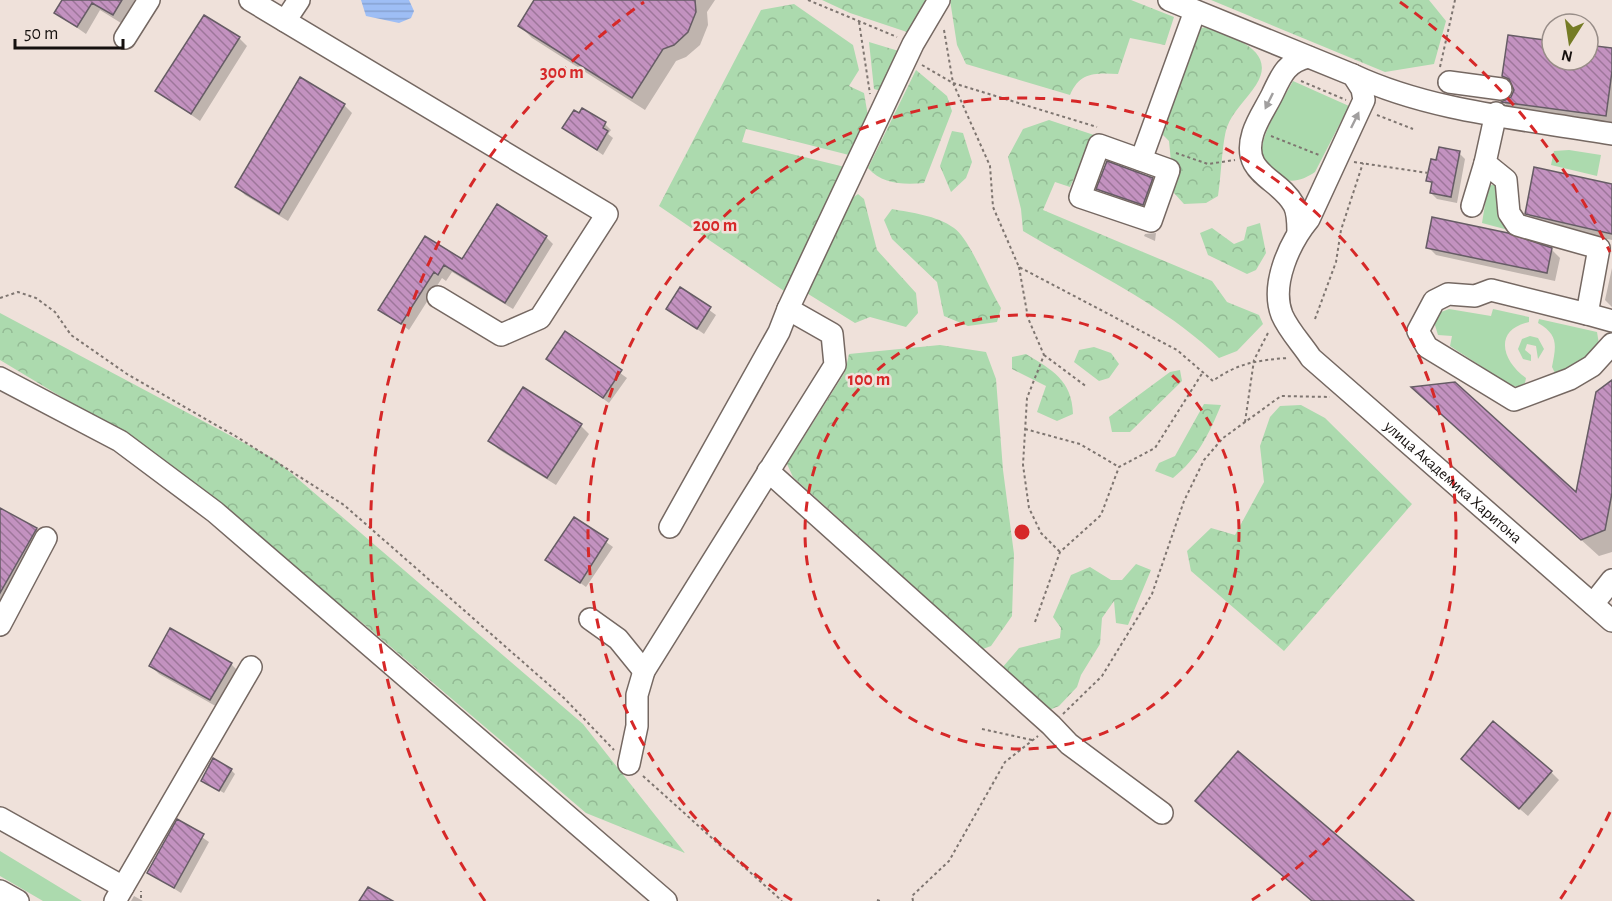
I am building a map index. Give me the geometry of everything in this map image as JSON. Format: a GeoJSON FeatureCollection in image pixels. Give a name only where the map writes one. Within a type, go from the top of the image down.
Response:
{"type":"FeatureCollection","features":[{"type":"Feature","properties":{"kind":"street"},"geometry":{"type":"LineString","coordinates":[[125,38],[148,0]]}},
{"type":"Feature","properties":{"kind":"street"},"geometry":{"type":"LineString","coordinates":[[250,0],[607,214],[540,318],[501,335],[438,297]]}},
{"type":"Feature","properties":{"kind":"street"},"geometry":{"type":"LineString","coordinates":[[285,21],[298,0]]}},
{"type":"Feature","properties":{"kind":"street"},"geometry":{"type":"LineString","coordinates":[[670,527],[779,332],[910,50],[939,0]]}},
{"type":"Feature","properties":{"kind":"street"},"geometry":{"type":"LineString","coordinates":[[1169,0],[1382,88],[1444,105],[1612,134]]}},
{"type":"Feature","properties":{"kind":"street"},"geometry":{"type":"LineString","coordinates":[[1144,151],[1195,11]]}},
{"type":"Feature","properties":{"kind":"street"},"geometry":{"type":"LineString","coordinates":[[1276,45],[1290,74]]}},
{"type":"Feature","properties":{"kind":"street"},"geometry":{"type":"LineString","coordinates":[[1298,232],[1295,207],[1279,188],[1263,176],[1252,157],[1251,145],[1255,129],[1290,74],[1295,62],[1308,57]]}},
{"type":"Feature","properties":{"kind":"street","name":"улица Академика Харитона"},"geometry":{"type":"LineString","coordinates":[[1353,75],[1362,89],[1364,100],[1309,219],[1298,232],[1283,271],[1279,301],[1287,326],[1298,347],[1604,595],[1612,621]]}},
{"type":"Feature","properties":{"kind":"street"},"geometry":{"type":"LineString","coordinates":[[1444,78],[1500,89]]}},
{"type":"Feature","properties":{"kind":"street"},"geometry":{"type":"LineString","coordinates":[[1472,206],[1485,163],[1496,113]]}},
{"type":"Feature","properties":{"kind":"street"},"geometry":{"type":"LineString","coordinates":[[1485,163],[1506,180],[1509,213],[1517,225],[1599,248],[1587,314]]}},
{"type":"Feature","properties":{"kind":"street"},"geometry":{"type":"LineString","coordinates":[[1279,188],[1303,188],[1320,181],[1332,165]]}},
{"type":"Feature","properties":{"kind":"street"},"geometry":{"type":"LineString","coordinates":[[1612,321],[1491,290],[1474,296],[1448,294],[1434,301],[1418,331],[1427,347],[1514,400],[1570,379],[1592,366],[1612,344]]}},
{"type":"Feature","properties":{"kind":"street"},"geometry":{"type":"LineString","coordinates":[[629,764],[637,726],[637,695],[644,671],[835,365],[832,334],[788,309]]}},
{"type":"Feature","properties":{"kind":"street"},"geometry":{"type":"LineString","coordinates":[[0,378],[120,441],[215,512],[666,901]]}},
{"type":"Feature","properties":{"kind":"street"},"geometry":{"type":"LineString","coordinates":[[768,471],[1051,725],[1069,744],[1162,813]]}},
{"type":"Feature","properties":{"kind":"street"},"geometry":{"type":"LineString","coordinates":[[0,625],[46,538]]}},
{"type":"Feature","properties":{"kind":"street"},"geometry":{"type":"LineString","coordinates":[[590,619],[618,639],[644,671]]}},
{"type":"Feature","properties":{"kind":"street"},"geometry":{"type":"LineString","coordinates":[[0,818],[119,894],[251,668]]}},
{"type":"Feature","properties":{"kind":"street"},"geometry":{"type":"LineString","coordinates":[[0,891],[18,901]]}},
{"type":"Feature","properties":{"kind":"path"},"geometry":{"type":"LineString","coordinates":[[808,0],[859,22],[910,50],[953,83],[1101,129]]}},
{"type":"Feature","properties":{"kind":"path"},"geometry":{"type":"LineString","coordinates":[[1444,78],[1455,0]]}},
{"type":"Feature","properties":{"kind":"path"},"geometry":{"type":"LineString","coordinates":[[942,21],[953,83],[990,166],[993,207],[1019,267],[1029,318],[1044,355],[1087,387]]}},
{"type":"Feature","properties":{"kind":"path"},"geometry":{"type":"LineString","coordinates":[[859,22],[875,124]]}},
{"type":"Feature","properties":{"kind":"path"},"geometry":{"type":"LineString","coordinates":[[1290,74],[1351,102]]}},
{"type":"Feature","properties":{"kind":"path"},"geometry":{"type":"LineString","coordinates":[[1370,112],[1413,129]]}},
{"type":"Feature","properties":{"kind":"path"},"geometry":{"type":"LineString","coordinates":[[1255,129],[1332,165],[1363,163],[1428,173]]}},
{"type":"Feature","properties":{"kind":"path"},"geometry":{"type":"LineString","coordinates":[[1144,151],[1208,164],[1252,157]]}},
{"type":"Feature","properties":{"kind":"path"},"geometry":{"type":"LineString","coordinates":[[1315,319],[1336,262],[1341,230],[1363,163]]}},
{"type":"Feature","properties":{"kind":"path"},"geometry":{"type":"LineString","coordinates":[[1019,267],[1177,350],[1213,381],[1231,368],[1298,347]]}},
{"type":"Feature","properties":{"kind":"path"},"geometry":{"type":"LineString","coordinates":[[0,298],[18,292],[36,298],[55,312],[71,335],[127,374],[247,443],[344,505],[564,698],[629,764],[782,901]]}},
{"type":"Feature","properties":{"kind":"path"},"geometry":{"type":"LineString","coordinates":[[1245,422],[1254,360],[1262,340],[1274,324]]}},
{"type":"Feature","properties":{"kind":"path"},"geometry":{"type":"LineString","coordinates":[[1044,355],[1027,398],[1023,465],[1029,508],[1041,532],[1060,552]]}},
{"type":"Feature","properties":{"kind":"path"},"geometry":{"type":"LineString","coordinates":[[1035,622],[1060,552],[1101,515],[1119,467],[1155,448],[1203,372]]}},
{"type":"Feature","properties":{"kind":"path"},"geometry":{"type":"LineString","coordinates":[[913,901],[912,896],[949,861],[1005,762],[1051,725],[1102,676],[1152,594],[1184,501],[1204,460],[1223,438],[1281,396],[1334,397]]}},
{"type":"Feature","properties":{"kind":"path"},"geometry":{"type":"LineString","coordinates":[[1025,429],[1080,444],[1119,467]]}},
{"type":"Feature","properties":{"kind":"path"},"geometry":{"type":"LineString","coordinates":[[982,729],[1033,740]]}},
{"type":"Feature","properties":{"kind":"green space"},"geometry":{"type":"Polygon","coordinates":[[[822,0],[933,0],[910,33],[850,13],[822,0]]]}},
{"type":"Feature","properties":{"kind":"green space"},"geometry":{"type":"Polygon","coordinates":[[[950,0],[1131,0],[1174,17],[1165,45],[1130,38],[1118,74],[1095,74],[1084,78],[1078,82],[1070,95],[966,64],[957,45],[950,0]]]}},
{"type":"Feature","properties":{"kind":"green space"},"geometry":{"type":"Polygon","coordinates":[[[1211,0],[1429,0],[1446,21],[1434,64],[1385,72],[1211,0]]]}},
{"type":"Feature","properties":{"kind":"green space"},"geometry":{"type":"Polygon","coordinates":[[[794,4],[853,45],[859,70],[849,86],[864,93],[869,122],[849,155],[746,129],[742,142],[849,168],[790,295],[659,206],[761,10],[794,4]]]}},
{"type":"Feature","properties":{"kind":"green space"},"geometry":{"type":"Polygon","coordinates":[[[1205,27],[1248,46],[1261,62],[1261,73],[1256,85],[1227,127],[1218,196],[1206,203],[1184,204],[1174,193],[1169,141],[1163,135],[1169,89],[1192,31],[1205,27]]]}},
{"type":"Feature","properties":{"kind":"green space"},"geometry":{"type":"Polygon","coordinates":[[[869,42],[902,52],[885,92],[874,89],[869,42]]]}},
{"type":"Feature","properties":{"kind":"green space"},"geometry":{"type":"Polygon","coordinates":[[[916,70],[947,96],[952,111],[924,183],[893,182],[880,177],[868,168],[916,70]]]}},
{"type":"Feature","properties":{"kind":"green space"},"geometry":{"type":"Polygon","coordinates":[[[1293,81],[1349,106],[1315,172],[1302,179],[1288,181],[1266,164],[1262,155],[1262,147],[1268,128],[1293,81]]]}},
{"type":"Feature","properties":{"kind":"green space"},"geometry":{"type":"Polygon","coordinates":[[[1049,120],[1094,135],[1070,187],[1055,182],[1043,210],[1212,281],[1227,302],[1259,315],[1263,324],[1237,351],[1219,358],[1174,321],[1150,305],[1023,231],[1021,209],[1008,157],[1023,129],[1049,120]]]}},
{"type":"Feature","properties":{"kind":"green space"},"geometry":{"type":"Polygon","coordinates":[[[952,131],[963,133],[972,162],[966,178],[951,192],[940,166],[952,131]]]}},
{"type":"Feature","properties":{"kind":"green space"},"geometry":{"type":"Polygon","coordinates":[[[1569,150],[1601,155],[1597,176],[1551,165],[1554,151],[1569,150]]]}},
{"type":"Feature","properties":{"kind":"green space"},"geometry":{"type":"Polygon","coordinates":[[[1496,184],[1512,231],[1482,223],[1488,186],[1496,184]]]}},
{"type":"Feature","properties":{"kind":"green space"},"geometry":{"type":"Polygon","coordinates":[[[858,194],[864,199],[877,250],[916,293],[918,313],[906,327],[870,317],[855,323],[805,292],[851,199],[858,194]]]}},
{"type":"Feature","properties":{"kind":"green space"},"geometry":{"type":"Polygon","coordinates":[[[892,209],[940,220],[960,234],[973,253],[1001,308],[997,322],[968,326],[944,316],[937,282],[892,239],[884,220],[892,209]]]}},
{"type":"Feature","properties":{"kind":"green space"},"geometry":{"type":"Polygon","coordinates":[[[1260,223],[1266,253],[1256,270],[1247,274],[1208,255],[1200,233],[1212,228],[1234,244],[1244,240],[1247,227],[1260,223]]]}},
{"type":"Feature","properties":{"kind":"green space"},"geometry":{"type":"Polygon","coordinates":[[[1449,309],[1491,316],[1493,309],[1529,317],[1529,322],[1510,332],[1505,347],[1511,363],[1526,378],[1525,383],[1517,387],[1510,385],[1450,346],[1452,336],[1438,335],[1434,322],[1436,314],[1449,309]]]}},
{"type":"Feature","properties":{"kind":"green space"},"geometry":{"type":"Polygon","coordinates":[[[0,313],[276,460],[583,724],[685,853],[586,813],[365,625],[138,443],[0,360],[0,313]]]}},
{"type":"Feature","properties":{"kind":"green space"},"geometry":{"type":"Polygon","coordinates":[[[1539,319],[1597,332],[1599,344],[1575,366],[1555,373],[1552,367],[1555,347],[1553,337],[1545,327],[1538,323],[1539,319]]]}},
{"type":"Feature","properties":{"kind":"green space"},"geometry":{"type":"Polygon","coordinates":[[[1530,336],[1538,338],[1544,349],[1538,359],[1536,346],[1527,344],[1525,350],[1531,355],[1531,361],[1523,359],[1518,349],[1522,339],[1530,336]]]}},
{"type":"Feature","properties":{"kind":"green space"},"geometry":{"type":"Polygon","coordinates":[[[940,345],[986,352],[996,379],[1003,470],[1014,554],[1012,616],[991,646],[983,649],[793,477],[787,464],[845,372],[849,354],[940,345]]]}},
{"type":"Feature","properties":{"kind":"green space"},"geometry":{"type":"Polygon","coordinates":[[[1094,347],[1111,353],[1119,364],[1109,378],[1099,381],[1074,362],[1079,350],[1094,347]]]}},
{"type":"Feature","properties":{"kind":"green space"},"geometry":{"type":"Polygon","coordinates":[[[1026,354],[1052,371],[1065,384],[1072,402],[1073,414],[1057,421],[1037,412],[1046,386],[1012,369],[1012,357],[1026,354]]]}},
{"type":"Feature","properties":{"kind":"green space"},"geometry":{"type":"Polygon","coordinates":[[[1180,370],[1182,381],[1130,432],[1112,432],[1109,417],[1170,372],[1180,370]]]}},
{"type":"Feature","properties":{"kind":"green space"},"geometry":{"type":"Polygon","coordinates":[[[1204,404],[1221,405],[1196,454],[1173,478],[1155,471],[1159,463],[1175,456],[1204,404]]]}},
{"type":"Feature","properties":{"kind":"green space"},"geometry":{"type":"Polygon","coordinates":[[[1301,405],[1325,418],[1412,504],[1284,651],[1191,571],[1187,551],[1211,528],[1235,535],[1264,482],[1260,446],[1270,417],[1280,406],[1301,405]]]}},
{"type":"Feature","properties":{"kind":"green space"},"geometry":{"type":"Polygon","coordinates":[[[1136,564],[1151,570],[1128,625],[1116,623],[1114,601],[1102,618],[1100,644],[1081,675],[1077,687],[1059,706],[1049,710],[1002,668],[1019,648],[1060,638],[1061,628],[1053,617],[1071,575],[1090,567],[1111,580],[1122,580],[1136,564]]]}},
{"type":"Feature","properties":{"kind":"green space"},"geometry":{"type":"Polygon","coordinates":[[[0,851],[82,901],[43,901],[0,876],[0,851]]]}},
{"type":"Feature","properties":{"kind":"water"},"geometry":{"type":"Polygon","coordinates":[[[361,0],[409,0],[414,11],[411,18],[399,23],[366,16],[361,0]]]}},
{"type":"Feature","properties":{"kind":"building"},"geometry":{"type":"Polygon","coordinates":[[[62,0],[122,0],[113,15],[92,3],[77,27],[54,13],[62,0]]]}},
{"type":"Feature","properties":{"kind":"building"},"geometry":{"type":"Polygon","coordinates":[[[534,0],[695,0],[696,12],[688,32],[674,45],[663,49],[632,98],[518,26],[534,0]]]}},
{"type":"Feature","properties":{"kind":"building"},"geometry":{"type":"Polygon","coordinates":[[[204,15],[240,37],[191,114],[155,91],[204,15]]]}},
{"type":"Feature","properties":{"kind":"building"},"geometry":{"type":"Polygon","coordinates":[[[1508,35],[1540,39],[1540,72],[1600,72],[1600,46],[1612,48],[1612,71],[1606,116],[1501,102],[1511,97],[1514,90],[1509,79],[1502,76],[1508,35]]]}},
{"type":"Feature","properties":{"kind":"building"},"geometry":{"type":"Polygon","coordinates":[[[300,77],[345,104],[279,214],[235,187],[300,77]]]}},
{"type":"Feature","properties":{"kind":"building"},"geometry":{"type":"Polygon","coordinates":[[[582,108],[606,122],[603,128],[608,131],[597,150],[562,128],[574,110],[579,113],[582,108]]]}},
{"type":"Feature","properties":{"kind":"building"},"geometry":{"type":"Polygon","coordinates":[[[1439,147],[1460,151],[1451,197],[1430,193],[1432,182],[1426,181],[1431,159],[1436,160],[1439,147]]]}},
{"type":"Feature","properties":{"kind":"building"},"geometry":{"type":"Polygon","coordinates":[[[1107,161],[1153,178],[1143,205],[1096,189],[1107,161]]]}},
{"type":"Feature","properties":{"kind":"building"},"geometry":{"type":"Polygon","coordinates":[[[1534,167],[1612,184],[1612,234],[1525,214],[1534,167]]]}},
{"type":"Feature","properties":{"kind":"building"},"geometry":{"type":"Polygon","coordinates":[[[497,204],[547,236],[505,303],[444,265],[438,275],[434,272],[401,324],[378,310],[425,236],[462,259],[497,204]]]}},
{"type":"Feature","properties":{"kind":"building"},"geometry":{"type":"Polygon","coordinates":[[[1432,217],[1508,233],[1552,248],[1547,273],[1426,248],[1432,217]]]}},
{"type":"Feature","properties":{"kind":"building"},"geometry":{"type":"Polygon","coordinates":[[[680,287],[711,307],[697,329],[666,309],[680,287]]]}},
{"type":"Feature","properties":{"kind":"building"},"geometry":{"type":"Polygon","coordinates":[[[565,331],[622,370],[603,398],[546,359],[565,331]]]}},
{"type":"Feature","properties":{"kind":"building"},"geometry":{"type":"Polygon","coordinates":[[[1612,380],[1612,493],[1605,530],[1581,540],[1411,387],[1455,382],[1576,492],[1596,392],[1612,380]]]}},
{"type":"Feature","properties":{"kind":"building"},"geometry":{"type":"Polygon","coordinates":[[[523,387],[582,424],[547,478],[488,441],[523,387]]]}},
{"type":"Feature","properties":{"kind":"building"},"geometry":{"type":"Polygon","coordinates":[[[0,508],[37,528],[0,593],[0,508]]]}},
{"type":"Feature","properties":{"kind":"building"},"geometry":{"type":"Polygon","coordinates":[[[574,517],[608,539],[580,583],[545,560],[574,517]]]}},
{"type":"Feature","properties":{"kind":"building"},"geometry":{"type":"Polygon","coordinates":[[[170,628],[232,663],[210,700],[149,666],[170,628]]]}},
{"type":"Feature","properties":{"kind":"building"},"geometry":{"type":"Polygon","coordinates":[[[1493,721],[1552,771],[1519,809],[1461,759],[1493,721]]]}},
{"type":"Feature","properties":{"kind":"building"},"geometry":{"type":"Polygon","coordinates":[[[1238,751],[1414,901],[1312,901],[1195,801],[1238,751]]]}},
{"type":"Feature","properties":{"kind":"building"},"geometry":{"type":"Polygon","coordinates":[[[213,758],[232,769],[219,791],[201,781],[213,758]]]}},
{"type":"Feature","properties":{"kind":"building"},"geometry":{"type":"Polygon","coordinates":[[[177,819],[204,834],[174,888],[147,873],[177,819]]]}},
{"type":"Feature","properties":{"kind":"building"},"geometry":{"type":"Polygon","coordinates":[[[368,887],[393,901],[359,901],[368,887]]]}}]}
